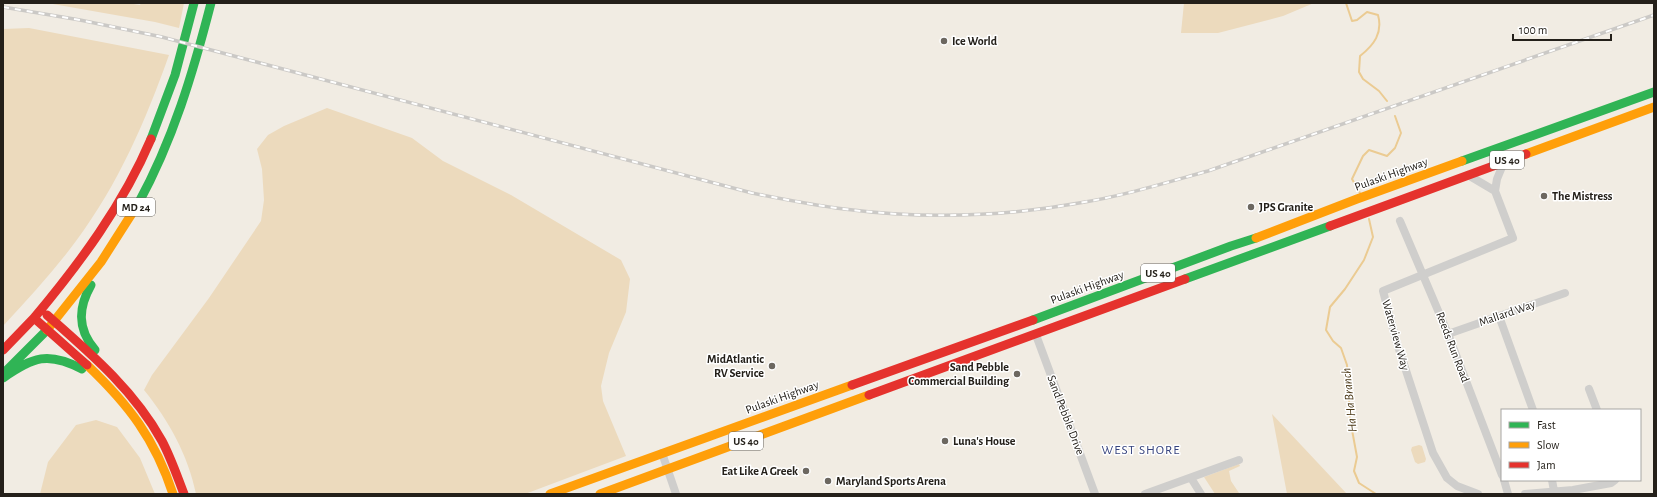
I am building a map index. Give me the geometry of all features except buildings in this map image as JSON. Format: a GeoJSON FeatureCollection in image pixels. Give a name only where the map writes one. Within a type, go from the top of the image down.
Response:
{"type":"FeatureCollection","features":[{"type":"Feature","properties":{"kind":"main road","name":"MD 24"},"geometry":{"type":"LineString","coordinates":[[3,350],[41,310],[90,248],[133,176],[157,125],[179,64],[194,3]]}},
{"type":"Feature","properties":{"kind":"main road","name":"MD 24"},"geometry":{"type":"LineString","coordinates":[[3,374],[54,322],[106,253],[137,204],[158,165],[179,115],[195,68],[211,3]]}},
{"type":"Feature","properties":{"kind":"main road","name":"Pulaski Highway"},"geometry":{"type":"LineString","coordinates":[[550,494],[1031,321],[1231,246],[1264,236],[1357,199],[1654,92]]}},
{"type":"Feature","properties":{"kind":"main road","name":"US 40"},"geometry":{"type":"LineString","coordinates":[[600,494],[1036,335],[1505,160],[1654,107]]}},
{"type":"Feature","properties":{"kind":"main road"},"geometry":{"type":"LineString","coordinates":[[106,253],[83,299],[80,320],[85,338],[109,364],[146,413],[163,440],[178,471],[184,494]]}},
{"type":"Feature","properties":{"kind":"main road"},"geometry":{"type":"LineString","coordinates":[[41,310],[127,389]]}},
{"type":"Feature","properties":{"kind":"main road"},"geometry":{"type":"LineString","coordinates":[[34,318],[100,379],[130,410],[151,441],[160,459],[173,494]]}},
{"type":"Feature","properties":{"kind":"main road"},"geometry":{"type":"LineString","coordinates":[[3,378],[34,359],[53,356],[76,365],[100,379]]}},
{"type":"Feature","properties":{"kind":"street"},"geometry":{"type":"LineString","coordinates":[[1468,175],[1495,191],[1497,179],[1505,160]]}},
{"type":"Feature","properties":{"kind":"street","name":"Waterview Way"},"geometry":{"type":"LineString","coordinates":[[1478,494],[1457,486],[1447,478],[1433,454],[1396,340],[1383,291],[1513,238],[1495,191]]}},
{"type":"Feature","properties":{"kind":"street","name":"Reeds Run Road"},"geometry":{"type":"LineString","coordinates":[[1400,221],[1422,276],[1448,334],[1501,472]]}},
{"type":"Feature","properties":{"kind":"street","name":"Mallard Way"},"geometry":{"type":"LineString","coordinates":[[1448,334],[1565,293]]}},
{"type":"Feature","properties":{"kind":"street"},"geometry":{"type":"LineString","coordinates":[[1498,316],[1533,409]]}},
{"type":"Feature","properties":{"kind":"street","name":"Sand Pebble Drive"},"geometry":{"type":"LineString","coordinates":[[1036,335],[1095,494]]}},
{"type":"Feature","properties":{"kind":"street"},"geometry":{"type":"LineString","coordinates":[[1589,389],[1597,409]]}},
{"type":"Feature","properties":{"kind":"street"},"geometry":{"type":"LineString","coordinates":[[662,453],[676,494]]}},
{"type":"Feature","properties":{"kind":"street"},"geometry":{"type":"LineString","coordinates":[[1145,494],[1239,460]]}},
{"type":"Feature","properties":{"kind":"street"},"geometry":{"type":"LineString","coordinates":[[1190,478],[1201,494]]}},
{"type":"Feature","properties":{"kind":"street"},"geometry":{"type":"LineString","coordinates":[[1504,481],[1508,494]]}},
{"type":"Feature","properties":{"kind":"street"},"geometry":{"type":"LineString","coordinates":[[1552,481],[1554,491]]}},
{"type":"Feature","properties":{"kind":"street"},"geometry":{"type":"LineString","coordinates":[[1525,494],[1573,490],[1611,483],[1614,481]]}},
{"type":"Feature","properties":{"kind":"shaded area"},"geometry":{"type":"Polygon","coordinates":[[[47,3],[127,3],[140,5],[141,3],[184,3],[179,28],[155,22],[47,3]]]}},
{"type":"Feature","properties":{"kind":"shaded area"},"geometry":{"type":"Polygon","coordinates":[[[1184,3],[1314,3],[1283,16],[1218,33],[1181,33],[1184,3]]]}},
{"type":"Feature","properties":{"kind":"shaded area"},"geometry":{"type":"Polygon","coordinates":[[[29,28],[169,55],[141,128],[118,175],[91,220],[68,252],[41,285],[3,326],[3,29],[29,28]]]}},
{"type":"Feature","properties":{"kind":"shaded area"},"geometry":{"type":"Polygon","coordinates":[[[327,108],[412,138],[443,161],[511,195],[621,260],[630,279],[626,312],[609,353],[601,386],[603,401],[626,456],[525,494],[196,494],[183,452],[162,414],[144,390],[152,375],[209,298],[261,221],[264,200],[262,169],[257,149],[268,135],[284,126],[327,108]]]}},
{"type":"Feature","properties":{"kind":"shaded area"},"geometry":{"type":"Polygon","coordinates":[[[1272,414],[1347,494],[1287,494],[1272,414]]]}},
{"type":"Feature","properties":{"kind":"shaded area"},"geometry":{"type":"Polygon","coordinates":[[[96,420],[117,427],[140,458],[155,494],[40,494],[48,462],[76,425],[96,420]]]}},
{"type":"Feature","properties":{"kind":"shaded area"},"geometry":{"type":"Polygon","coordinates":[[[1419,445],[1422,446],[1426,459],[1425,462],[1418,464],[1415,462],[1411,450],[1412,447],[1419,445]]]}},
{"type":"Feature","properties":{"kind":"shaded area"},"geometry":{"type":"Polygon","coordinates":[[[1239,464],[1240,466],[1229,471],[1231,481],[1239,493],[1215,494],[1204,477],[1239,464]]]}},
{"type":"Feature","properties":{"kind":"waterway","name":"Ha Ha Branch"},"geometry":{"type":"LineString","coordinates":[[1346,3],[1352,21],[1357,20],[1367,12],[1378,15],[1378,33],[1373,43],[1360,56],[1359,72],[1363,79],[1379,91],[1387,101]]}},
{"type":"Feature","properties":{"kind":"waterway","name":"Ha Ha Branch"},"geometry":{"type":"LineString","coordinates":[[1360,193],[1352,179],[1363,156],[1369,150],[1387,156],[1395,148],[1401,133],[1395,116]]}},
{"type":"Feature","properties":{"kind":"waterway","name":"Ha Ha Branch"},"geometry":{"type":"LineString","coordinates":[[1369,219],[1373,237],[1364,260],[1345,289],[1330,307],[1326,330],[1333,341],[1341,348],[1347,365],[1350,419],[1357,457],[1354,471],[1359,483],[1376,494]]}},
{"type":"Feature","properties":{"kind":"railway"},"geometry":{"type":"LineString","coordinates":[[3,7],[80,20],[162,37],[752,193],[844,209],[932,215],[991,214],[1050,208],[1112,197],[1160,185],[1208,171],[1654,15]]}},
{"type":"Feature","properties":{"kind":"traffic: fast"},"geometry":{"type":"LineString","coordinates":[[151,139],[175,75],[194,3]]}},
{"type":"Feature","properties":{"kind":"traffic: fast"},"geometry":{"type":"LineString","coordinates":[[138,204],[172,131],[197,55],[211,3]]}},
{"type":"Feature","properties":{"kind":"traffic: fast"},"geometry":{"type":"LineString","coordinates":[[1462,161],[1654,92]]}},
{"type":"Feature","properties":{"kind":"traffic: fast"},"geometry":{"type":"LineString","coordinates":[[1185,279],[1330,226]]}},
{"type":"Feature","properties":{"kind":"traffic: fast"},"geometry":{"type":"LineString","coordinates":[[1033,320],[1256,238]]}},
{"type":"Feature","properties":{"kind":"traffic: fast"},"geometry":{"type":"LineString","coordinates":[[91,285],[84,302],[81,318],[85,334],[95,350]]}},
{"type":"Feature","properties":{"kind":"traffic: fast"},"geometry":{"type":"LineString","coordinates":[[5,372],[47,330]]}},
{"type":"Feature","properties":{"kind":"traffic: fast"},"geometry":{"type":"LineString","coordinates":[[3,378],[23,365],[41,359],[50,358],[60,360],[82,369]]}},
{"type":"Feature","properties":{"kind":"traffic: slow"},"geometry":{"type":"LineString","coordinates":[[1526,154],[1654,107]]}},
{"type":"Feature","properties":{"kind":"traffic: slow"},"geometry":{"type":"LineString","coordinates":[[1256,238],[1462,161]]}},
{"type":"Feature","properties":{"kind":"traffic: slow"},"geometry":{"type":"LineString","coordinates":[[47,330],[101,262],[138,204]]}},
{"type":"Feature","properties":{"kind":"traffic: slow"},"geometry":{"type":"LineString","coordinates":[[87,365],[116,394],[139,424],[158,456],[173,494]]}},
{"type":"Feature","properties":{"kind":"traffic: slow"},"geometry":{"type":"LineString","coordinates":[[550,494],[852,385]]}},
{"type":"Feature","properties":{"kind":"traffic: slow"},"geometry":{"type":"LineString","coordinates":[[600,494],[869,395]]}},
{"type":"Feature","properties":{"kind":"traffic: jam"},"geometry":{"type":"LineString","coordinates":[[87,365],[34,318],[68,276],[99,233],[127,187],[151,139]]}},
{"type":"Feature","properties":{"kind":"traffic: jam"},"geometry":{"type":"LineString","coordinates":[[1330,226],[1526,154]]}},
{"type":"Feature","properties":{"kind":"traffic: jam"},"geometry":{"type":"LineString","coordinates":[[869,395],[1185,279]]}},
{"type":"Feature","properties":{"kind":"traffic: jam"},"geometry":{"type":"LineString","coordinates":[[47,315],[110,373],[138,405],[151,422],[162,441],[184,494]]}},
{"type":"Feature","properties":{"kind":"traffic: jam"},"geometry":{"type":"LineString","coordinates":[[3,350],[34,318]]}},
{"type":"Feature","properties":{"kind":"traffic: jam"},"geometry":{"type":"LineString","coordinates":[[852,385],[1033,320]]}},
{"type":"Feature","properties":{"kind":"place","name":"Ice World"},"geometry":{"type":"Point","coordinates":[944,41]}},
{"type":"Feature","properties":{"kind":"place","name":"The Mistress"},"geometry":{"type":"Point","coordinates":[1544,196]}},
{"type":"Feature","properties":{"kind":"place","name":"JPS Granite"},"geometry":{"type":"Point","coordinates":[1251,207]}},
{"type":"Feature","properties":{"kind":"place","name":"MidAtlantic RV Service"},"geometry":{"type":"Point","coordinates":[772,366]}},
{"type":"Feature","properties":{"kind":"place","name":"Sand Pebble Commercial Building"},"geometry":{"type":"Point","coordinates":[1017,374]}},
{"type":"Feature","properties":{"kind":"place","name":"Luna's House"},"geometry":{"type":"Point","coordinates":[945,441]}},
{"type":"Feature","properties":{"kind":"place","name":"Eat Like A Greek"},"geometry":{"type":"Point","coordinates":[806,471]}},
{"type":"Feature","properties":{"kind":"place","name":"Maryland Sports Arena"},"geometry":{"type":"Point","coordinates":[828,481]}},
{"type":"Feature","properties":{"kind":"district","name":"WEST SHORE"},"geometry":{"type":"Point","coordinates":[1141,450]}}]}
